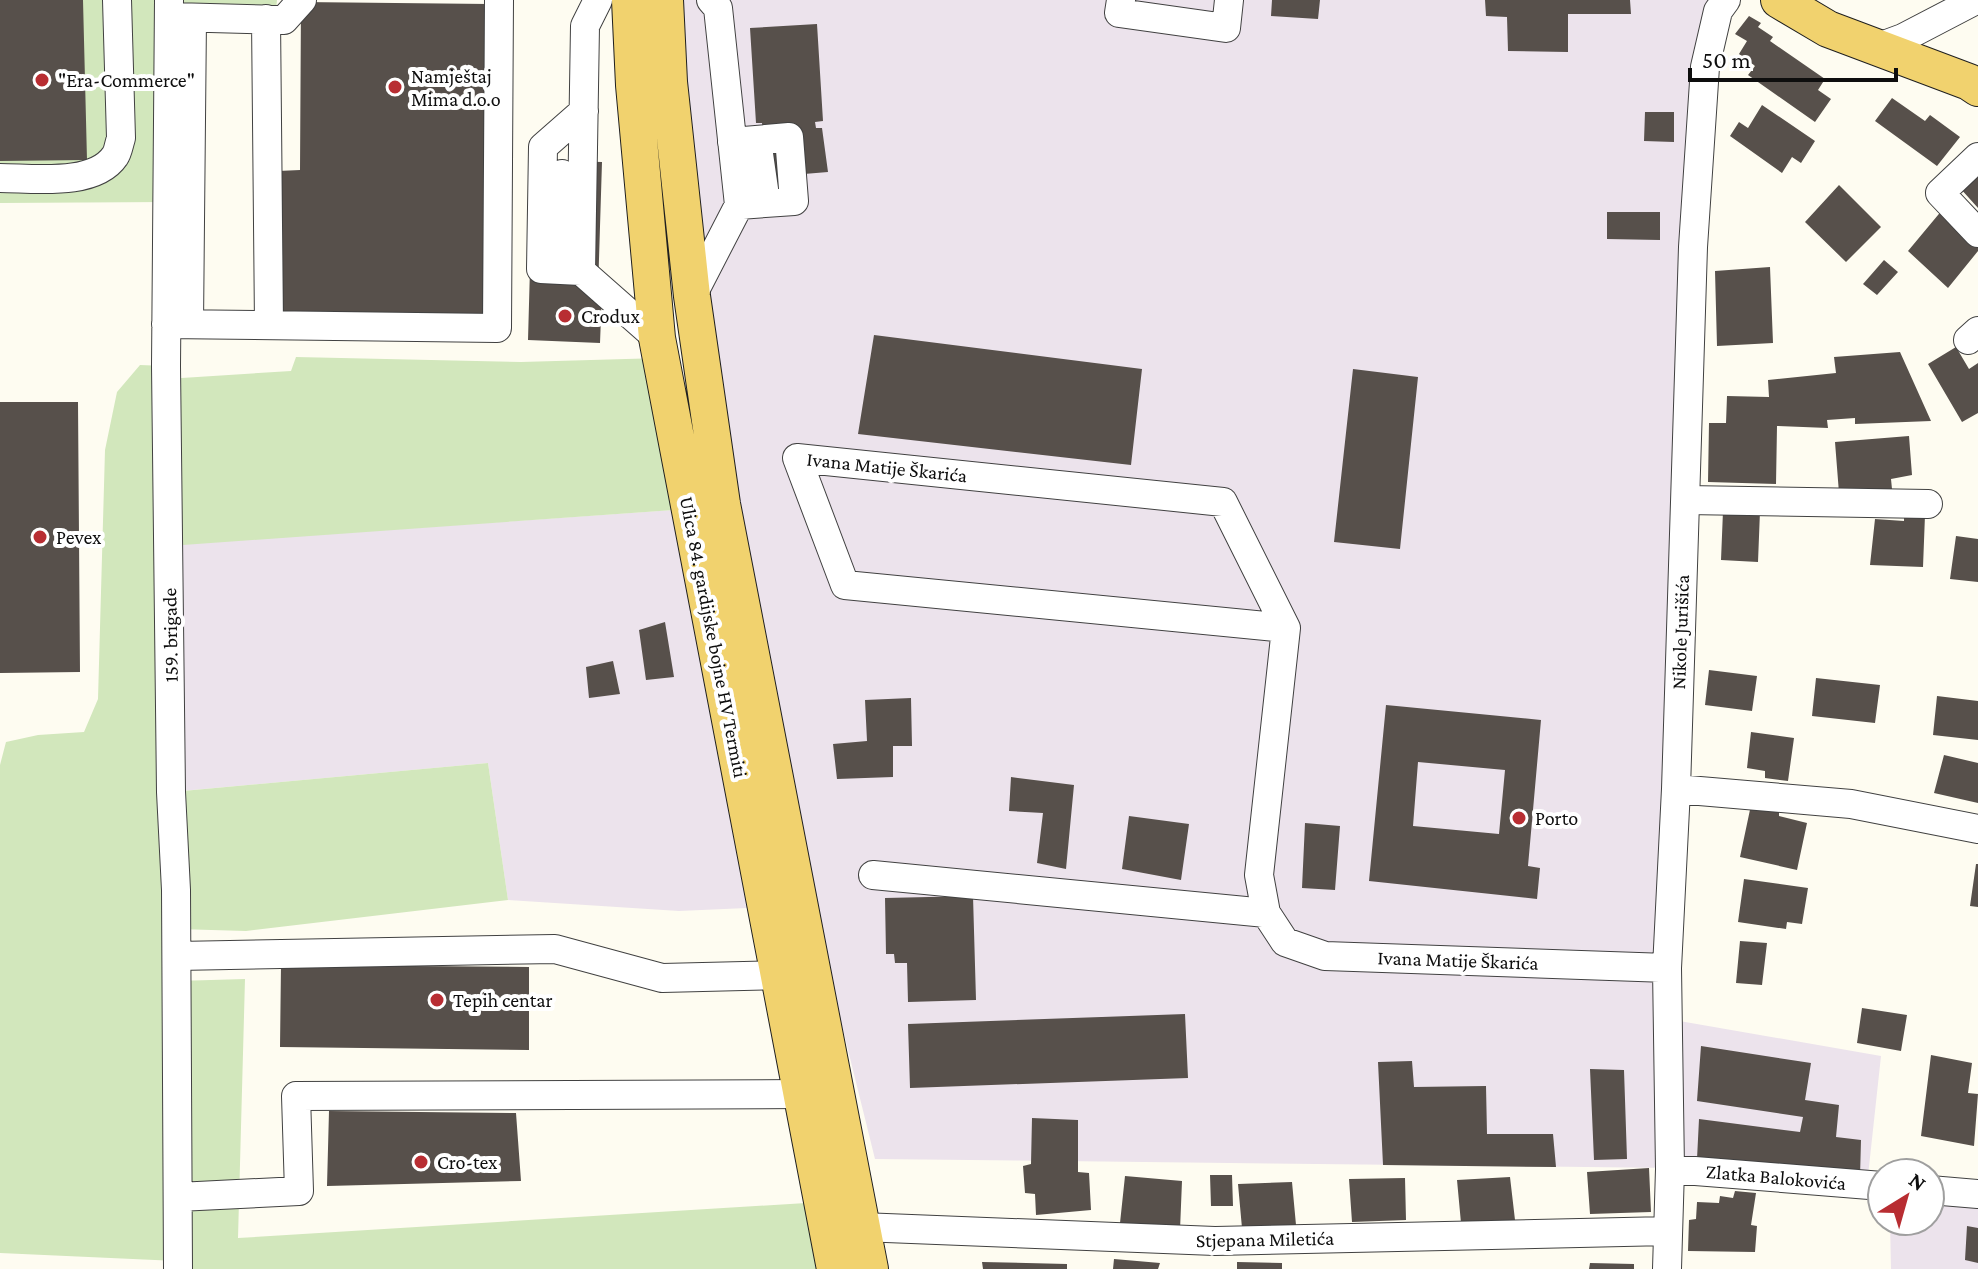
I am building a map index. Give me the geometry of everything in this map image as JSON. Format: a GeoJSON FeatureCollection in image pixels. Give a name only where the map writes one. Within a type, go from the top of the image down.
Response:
{"type":"FeatureCollection","features":[{"type":"Feature","properties":{"kind":"main road","name":"Ulica 84. gardijske bojne HV Termiti"},"geometry":{"type":"LineString","coordinates":[[630,0],[634,85],[657,338],[835,1269]]}},
{"type":"Feature","properties":{"kind":"main road","name":"Ulica 84. gardijske bojne HV Termiti"},"geometry":{"type":"LineString","coordinates":[[665,0],[669,82],[692,296],[722,504],[870,1269]]}},
{"type":"Feature","properties":{"kind":"main road"},"geometry":{"type":"LineString","coordinates":[[1779,0],[1828,29],[1978,88]]}},
{"type":"Feature","properties":{"kind":"street"},"geometry":{"type":"LineString","coordinates":[[0,178],[69,179],[99,171],[115,156],[121,138],[117,0]]}},
{"type":"Feature","properties":{"kind":"street"},"geometry":{"type":"LineString","coordinates":[[177,324],[497,328],[499,0]]}},
{"type":"Feature","properties":{"kind":"street"},"geometry":{"type":"LineString","coordinates":[[598,0],[585,26],[573,120],[571,270],[657,338]]}},
{"type":"Feature","properties":{"kind":"street"},"geometry":{"type":"LineString","coordinates":[[692,296],[752,204],[745,141],[718,8],[711,0]]}},
{"type":"Feature","properties":{"kind":"street"},"geometry":{"type":"LineString","coordinates":[[1121,0],[1119,13],[1226,28],[1229,0]]}},
{"type":"Feature","properties":{"kind":"street","name":"Nikole Jurišića"},"geometry":{"type":"LineString","coordinates":[[1667,1269],[1670,1169],[1667,968],[1676,789],[1693,247],[1705,67],[1718,11],[1726,0]]}},
{"type":"Feature","properties":{"kind":"street"},"geometry":{"type":"LineString","coordinates":[[1876,48],[1903,38],[1976,0]]}},
{"type":"Feature","properties":{"kind":"street"},"geometry":{"type":"LineString","coordinates":[[176,12],[284,13],[269,325]]}},
{"type":"Feature","properties":{"kind":"street","name":"159. brigade"},"geometry":{"type":"LineString","coordinates":[[176,12],[177,324],[171,792],[177,956],[178,1269]]}},
{"type":"Feature","properties":{"kind":"street"},"geometry":{"type":"LineString","coordinates":[[745,141],[789,137],[794,201],[752,204]]}},
{"type":"Feature","properties":{"kind":"street"},"geometry":{"type":"LineString","coordinates":[[1978,157],[1940,193],[1978,233]]}},
{"type":"Feature","properties":{"kind":"street","name":"Ivana Matije Škarića"},"geometry":{"type":"LineString","coordinates":[[1286,628],[845,585],[797,458],[1223,502],[1286,628],[1259,875],[1266,913],[1285,942],[1325,956],[1667,968]]}},
{"type":"Feature","properties":{"kind":"street"},"geometry":{"type":"LineString","coordinates":[[1686,500],[1928,504]]}},
{"type":"Feature","properties":{"kind":"street"},"geometry":{"type":"LineString","coordinates":[[1676,789],[1851,804],[1978,829]]}},
{"type":"Feature","properties":{"kind":"street"},"geometry":{"type":"LineString","coordinates":[[873,875],[1266,913]]}},
{"type":"Feature","properties":{"kind":"street"},"geometry":{"type":"LineString","coordinates":[[177,956],[555,949],[662,978],[780,975]]}},
{"type":"Feature","properties":{"kind":"street"},"geometry":{"type":"LineString","coordinates":[[178,1197],[299,1191],[296,1096],[802,1094]]}},
{"type":"Feature","properties":{"kind":"street","name":"Zlatka Balokovića"},"geometry":{"type":"LineString","coordinates":[[1670,1169],[1866,1185]]}},
{"type":"Feature","properties":{"kind":"street"},"geometry":{"type":"LineString","coordinates":[[1946,1191],[1978,1194]]}},
{"type":"Feature","properties":{"kind":"street","name":"Stjepana Miletića"},"geometry":{"type":"LineString","coordinates":[[861,1227],[1215,1241],[1668,1231]]}},
{"type":"Feature","properties":{"kind":"shaded area"},"geometry":{"type":"Polygon","coordinates":[[[665,0],[1726,0],[1718,11],[1668,1019],[1881,1056],[1870,1157],[1866,1157],[1866,1185],[1670,1168],[875,1159],[759,690],[665,0]]]}},
{"type":"Feature","properties":{"kind":"shaded area"},"geometry":{"type":"Polygon","coordinates":[[[688,509],[767,907],[679,911],[508,900],[488,763],[171,792],[169,545],[688,509]]]}},
{"type":"Feature","properties":{"kind":"shaded area"},"geometry":{"type":"Polygon","coordinates":[[[1946,1191],[1978,1194],[1978,1269],[1891,1269],[1890,1237],[1946,1237],[1946,1191]]]}},
{"type":"Feature","properties":{"kind":"green space"},"geometry":{"type":"Polygon","coordinates":[[[0,0],[277,0],[276,10],[169,7],[167,202],[0,203],[0,0]]]}},
{"type":"Feature","properties":{"kind":"green space"},"geometry":{"type":"Polygon","coordinates":[[[296,357],[521,362],[661,358],[688,509],[169,546],[172,792],[488,763],[508,900],[246,931],[177,929],[177,981],[245,979],[238,1238],[822,1202],[835,1269],[178,1269],[177,1261],[0,1253],[0,765],[6,742],[38,735],[84,732],[98,699],[105,450],[117,392],[140,365],[166,366],[166,379],[291,371],[296,357]]]}},
{"type":"Feature","properties":{"kind":"building","name":"\"Era-Commerce\""},"geometry":{"type":"Polygon","coordinates":[[[0,0],[83,0],[87,160],[0,161],[0,0]]]}},
{"type":"Feature","properties":{"kind":"building"},"geometry":{"type":"Polygon","coordinates":[[[1272,0],[1320,0],[1318,19],[1271,16],[1272,0]]]}},
{"type":"Feature","properties":{"kind":"building"},"geometry":{"type":"Polygon","coordinates":[[[1485,0],[1630,0],[1631,14],[1568,14],[1568,52],[1508,51],[1507,17],[1486,16],[1485,0]]]}},
{"type":"Feature","properties":{"kind":"building","name":"Namještaj Mima d.o.o"},"geometry":{"type":"Polygon","coordinates":[[[301,2],[489,4],[492,316],[282,314],[278,171],[300,170],[301,2]]]}},
{"type":"Feature","properties":{"kind":"building"},"geometry":{"type":"Polygon","coordinates":[[[1749,16],[1761,23],[1758,27],[1773,37],[1770,41],[1825,79],[1818,90],[1831,99],[1815,122],[1748,75],[1755,66],[1739,54],[1747,41],[1735,34],[1749,16]]]}},
{"type":"Feature","properties":{"kind":"building"},"geometry":{"type":"Polygon","coordinates":[[[817,24],[823,121],[815,122],[816,128],[822,128],[828,172],[743,179],[763,132],[762,123],[756,123],[750,28],[817,24]]]}},
{"type":"Feature","properties":{"kind":"building"},"geometry":{"type":"Polygon","coordinates":[[[1892,98],[1925,121],[1930,115],[1960,137],[1937,166],[1875,121],[1892,98]]]}},
{"type":"Feature","properties":{"kind":"building"},"geometry":{"type":"Polygon","coordinates":[[[1762,105],[1815,141],[1801,163],[1792,157],[1782,173],[1730,136],[1739,122],[1748,128],[1762,105]]]}},
{"type":"Feature","properties":{"kind":"building"},"geometry":{"type":"Polygon","coordinates":[[[1645,112],[1674,112],[1674,142],[1644,141],[1645,112]]]}},
{"type":"Feature","properties":{"kind":"building"},"geometry":{"type":"Polygon","coordinates":[[[533,160],[602,162],[598,291],[602,291],[600,343],[528,340],[533,160]]]}},
{"type":"Feature","properties":{"kind":"building"},"geometry":{"type":"Polygon","coordinates":[[[1978,173],[1978,208],[1960,188],[1978,173]]]}},
{"type":"Feature","properties":{"kind":"building"},"geometry":{"type":"Polygon","coordinates":[[[1839,185],[1881,227],[1846,262],[1805,222],[1839,185]]]}},
{"type":"Feature","properties":{"kind":"building"},"geometry":{"type":"Polygon","coordinates":[[[1943,209],[1978,241],[1978,251],[1948,288],[1908,251],[1943,209]]]}},
{"type":"Feature","properties":{"kind":"building"},"geometry":{"type":"Polygon","coordinates":[[[1607,212],[1660,212],[1660,240],[1607,239],[1607,212]]]}},
{"type":"Feature","properties":{"kind":"building"},"geometry":{"type":"Polygon","coordinates":[[[1884,260],[1898,272],[1877,295],[1863,284],[1884,260]]]}},
{"type":"Feature","properties":{"kind":"building"},"geometry":{"type":"Polygon","coordinates":[[[1770,267],[1773,343],[1717,346],[1715,271],[1770,267]]]}},
{"type":"Feature","properties":{"kind":"building"},"geometry":{"type":"Polygon","coordinates":[[[874,335],[1142,369],[1131,465],[858,434],[874,335]]]}},
{"type":"Feature","properties":{"kind":"building"},"geometry":{"type":"Polygon","coordinates":[[[1956,347],[1969,369],[1978,363],[1978,413],[1962,422],[1928,364],[1956,347]]]}},
{"type":"Feature","properties":{"kind":"building"},"geometry":{"type":"Polygon","coordinates":[[[1900,352],[1931,421],[1855,424],[1855,418],[1827,420],[1828,428],[1777,426],[1776,484],[1708,482],[1709,423],[1726,423],[1727,396],[1769,397],[1768,380],[1836,373],[1834,357],[1900,352]]]}},
{"type":"Feature","properties":{"kind":"building"},"geometry":{"type":"Polygon","coordinates":[[[1353,369],[1418,377],[1400,549],[1334,542],[1353,369]]]}},
{"type":"Feature","properties":{"kind":"building","name":"Pevex"},"geometry":{"type":"Polygon","coordinates":[[[0,402],[78,402],[80,672],[0,673],[0,402]]]}},
{"type":"Feature","properties":{"kind":"building"},"geometry":{"type":"Polygon","coordinates":[[[1909,436],[1912,475],[1891,479],[1892,489],[1839,493],[1835,442],[1909,436]]]}},
{"type":"Feature","properties":{"kind":"building"},"geometry":{"type":"Polygon","coordinates":[[[1723,511],[1760,511],[1758,562],[1721,560],[1723,511]]]}},
{"type":"Feature","properties":{"kind":"building"},"geometry":{"type":"Polygon","coordinates":[[[1904,514],[1925,515],[1923,567],[1870,565],[1875,519],[1904,521],[1904,514]]]}},
{"type":"Feature","properties":{"kind":"building"},"geometry":{"type":"Polygon","coordinates":[[[1956,536],[1978,539],[1978,582],[1950,579],[1956,536]]]}},
{"type":"Feature","properties":{"kind":"building"},"geometry":{"type":"Polygon","coordinates":[[[665,622],[674,677],[646,680],[639,630],[665,622]]]}},
{"type":"Feature","properties":{"kind":"building"},"geometry":{"type":"Polygon","coordinates":[[[613,661],[620,694],[589,698],[586,667],[613,661]]]}},
{"type":"Feature","properties":{"kind":"building"},"geometry":{"type":"Polygon","coordinates":[[[1709,670],[1757,676],[1752,711],[1705,705],[1709,670]]]}},
{"type":"Feature","properties":{"kind":"building"},"geometry":{"type":"Polygon","coordinates":[[[1816,678],[1880,685],[1875,723],[1812,716],[1816,678]]]}},
{"type":"Feature","properties":{"kind":"building"},"geometry":{"type":"Polygon","coordinates":[[[1937,696],[1978,701],[1978,740],[1933,735],[1937,696]]]}},
{"type":"Feature","properties":{"kind":"building"},"geometry":{"type":"Polygon","coordinates":[[[911,698],[912,746],[893,746],[893,777],[837,779],[833,744],[867,741],[865,700],[911,698]]]}},
{"type":"Feature","properties":{"kind":"building"},"geometry":{"type":"Polygon","coordinates":[[[1386,705],[1541,720],[1528,866],[1540,868],[1537,899],[1369,881],[1386,705]],[[1418,762],[1413,826],[1499,834],[1505,770],[1418,762]]]}},
{"type":"Feature","properties":{"kind":"building"},"geometry":{"type":"Polygon","coordinates":[[[1751,732],[1794,738],[1788,781],[1765,778],[1765,771],[1747,768],[1751,732]]]}},
{"type":"Feature","properties":{"kind":"building"},"geometry":{"type":"Polygon","coordinates":[[[1944,755],[1978,763],[1978,803],[1934,793],[1944,755]]]}},
{"type":"Feature","properties":{"kind":"building"},"geometry":{"type":"Polygon","coordinates":[[[1011,777],[1074,785],[1066,869],[1037,863],[1043,813],[1009,811],[1011,777]]]}},
{"type":"Feature","properties":{"kind":"building"},"geometry":{"type":"Polygon","coordinates":[[[1751,805],[1779,810],[1779,816],[1807,823],[1797,870],[1740,857],[1751,805]]]}},
{"type":"Feature","properties":{"kind":"building"},"geometry":{"type":"Polygon","coordinates":[[[1129,816],[1189,824],[1181,880],[1122,869],[1129,816]]]}},
{"type":"Feature","properties":{"kind":"building"},"geometry":{"type":"Polygon","coordinates":[[[1305,823],[1340,826],[1335,890],[1302,888],[1305,823]]]}},
{"type":"Feature","properties":{"kind":"building"},"geometry":{"type":"Polygon","coordinates":[[[1978,864],[1978,907],[1970,906],[1978,864]]]}},
{"type":"Feature","properties":{"kind":"building"},"geometry":{"type":"Polygon","coordinates":[[[1744,879],[1808,888],[1802,924],[1787,922],[1786,929],[1738,922],[1744,879]]]}},
{"type":"Feature","properties":{"kind":"building"},"geometry":{"type":"Polygon","coordinates":[[[973,896],[976,1000],[908,1002],[907,963],[895,963],[894,954],[886,954],[885,898],[973,896]]]}},
{"type":"Feature","properties":{"kind":"building"},"geometry":{"type":"Polygon","coordinates":[[[1740,941],[1767,943],[1762,985],[1736,983],[1740,941]]]}},
{"type":"Feature","properties":{"kind":"building"},"geometry":{"type":"Polygon","coordinates":[[[281,965],[529,967],[529,1050],[280,1047],[281,965]]]}},
{"type":"Feature","properties":{"kind":"building"},"geometry":{"type":"Polygon","coordinates":[[[1862,1008],[1907,1015],[1901,1051],[1857,1043],[1862,1008]]]}},
{"type":"Feature","properties":{"kind":"building"},"geometry":{"type":"Polygon","coordinates":[[[1185,1014],[1188,1078],[910,1088],[908,1024],[1185,1014]]]}},
{"type":"Feature","properties":{"kind":"building"},"geometry":{"type":"Polygon","coordinates":[[[1701,1046],[1811,1063],[1805,1100],[1839,1105],[1836,1137],[1861,1140],[1860,1177],[1697,1159],[1699,1119],[1800,1132],[1803,1117],[1697,1101],[1701,1046]]]}},
{"type":"Feature","properties":{"kind":"building"},"geometry":{"type":"Polygon","coordinates":[[[1931,1055],[1972,1063],[1968,1093],[1978,1094],[1974,1146],[1921,1136],[1931,1055]]]}},
{"type":"Feature","properties":{"kind":"building"},"geometry":{"type":"Polygon","coordinates":[[[1412,1061],[1414,1087],[1486,1086],[1487,1134],[1553,1134],[1556,1167],[1383,1165],[1378,1062],[1412,1061]]]}},
{"type":"Feature","properties":{"kind":"building"},"geometry":{"type":"Polygon","coordinates":[[[1590,1069],[1624,1070],[1627,1159],[1594,1160],[1590,1069]]]}},
{"type":"Feature","properties":{"kind":"building"},"geometry":{"type":"Polygon","coordinates":[[[329,1111],[516,1113],[521,1181],[327,1186],[329,1111]]]}},
{"type":"Feature","properties":{"kind":"building"},"geometry":{"type":"Polygon","coordinates":[[[1032,1118],[1078,1120],[1078,1172],[1089,1173],[1091,1210],[1036,1215],[1035,1194],[1025,1193],[1023,1166],[1031,1164],[1032,1118]]]}},
{"type":"Feature","properties":{"kind":"building"},"geometry":{"type":"Polygon","coordinates":[[[1649,1168],[1651,1212],[1590,1214],[1587,1172],[1649,1168]]]}},
{"type":"Feature","properties":{"kind":"building"},"geometry":{"type":"Polygon","coordinates":[[[1210,1175],[1232,1175],[1233,1206],[1211,1206],[1210,1175]]]}},
{"type":"Feature","properties":{"kind":"building"},"geometry":{"type":"Polygon","coordinates":[[[1125,1176],[1182,1181],[1180,1230],[1120,1223],[1125,1176]]]}},
{"type":"Feature","properties":{"kind":"building"},"geometry":{"type":"Polygon","coordinates":[[[1510,1177],[1515,1220],[1461,1223],[1457,1180],[1510,1177]]]}},
{"type":"Feature","properties":{"kind":"building"},"geometry":{"type":"Polygon","coordinates":[[[1405,1178],[1406,1220],[1352,1222],[1349,1179],[1405,1178]]]}},
{"type":"Feature","properties":{"kind":"building"},"geometry":{"type":"Polygon","coordinates":[[[1292,1182],[1296,1225],[1242,1228],[1238,1184],[1292,1182]]]}},
{"type":"Feature","properties":{"kind":"building"},"geometry":{"type":"Polygon","coordinates":[[[1735,1191],[1756,1193],[1751,1225],[1757,1226],[1755,1252],[1688,1251],[1689,1220],[1696,1219],[1697,1202],[1719,1203],[1720,1196],[1733,1198],[1735,1191]]]}},
{"type":"Feature","properties":{"kind":"building"},"geometry":{"type":"Polygon","coordinates":[[[1967,1226],[1978,1228],[1978,1263],[1965,1260],[1967,1226]]]}},
{"type":"Feature","properties":{"kind":"building"},"geometry":{"type":"Polygon","coordinates":[[[1114,1259],[1160,1263],[1158,1269],[1113,1269],[1114,1259]]]}},
{"type":"Feature","properties":{"kind":"building"},"geometry":{"type":"Polygon","coordinates":[[[982,1262],[1067,1264],[1067,1269],[983,1269],[982,1262]]]}},
{"type":"Feature","properties":{"kind":"building"},"geometry":{"type":"Polygon","coordinates":[[[1237,1262],[1282,1263],[1282,1269],[1237,1269],[1237,1262]]]}},
{"type":"Feature","properties":{"kind":"building"},"geometry":{"type":"Polygon","coordinates":[[[1590,1263],[1634,1264],[1634,1269],[1589,1269],[1590,1263]]]}},
{"type":"Feature","properties":{"kind":"place","name":"\"Era-Commerce\""},"geometry":{"type":"Point","coordinates":[42,80]}},
{"type":"Feature","properties":{"kind":"place","name":"Namještaj Mima d.o.o"},"geometry":{"type":"Point","coordinates":[395,87]}},
{"type":"Feature","properties":{"kind":"place","name":"Crodux"},"geometry":{"type":"Point","coordinates":[565,316]}},
{"type":"Feature","properties":{"kind":"place","name":"Pevex"},"geometry":{"type":"Point","coordinates":[40,537]}},
{"type":"Feature","properties":{"kind":"place","name":"Porto"},"geometry":{"type":"Point","coordinates":[1519,818]}},
{"type":"Feature","properties":{"kind":"place","name":"Tepih centar"},"geometry":{"type":"Point","coordinates":[437,1000]}},
{"type":"Feature","properties":{"kind":"place","name":"Cro-tex"},"geometry":{"type":"Point","coordinates":[421,1162]}}]}
